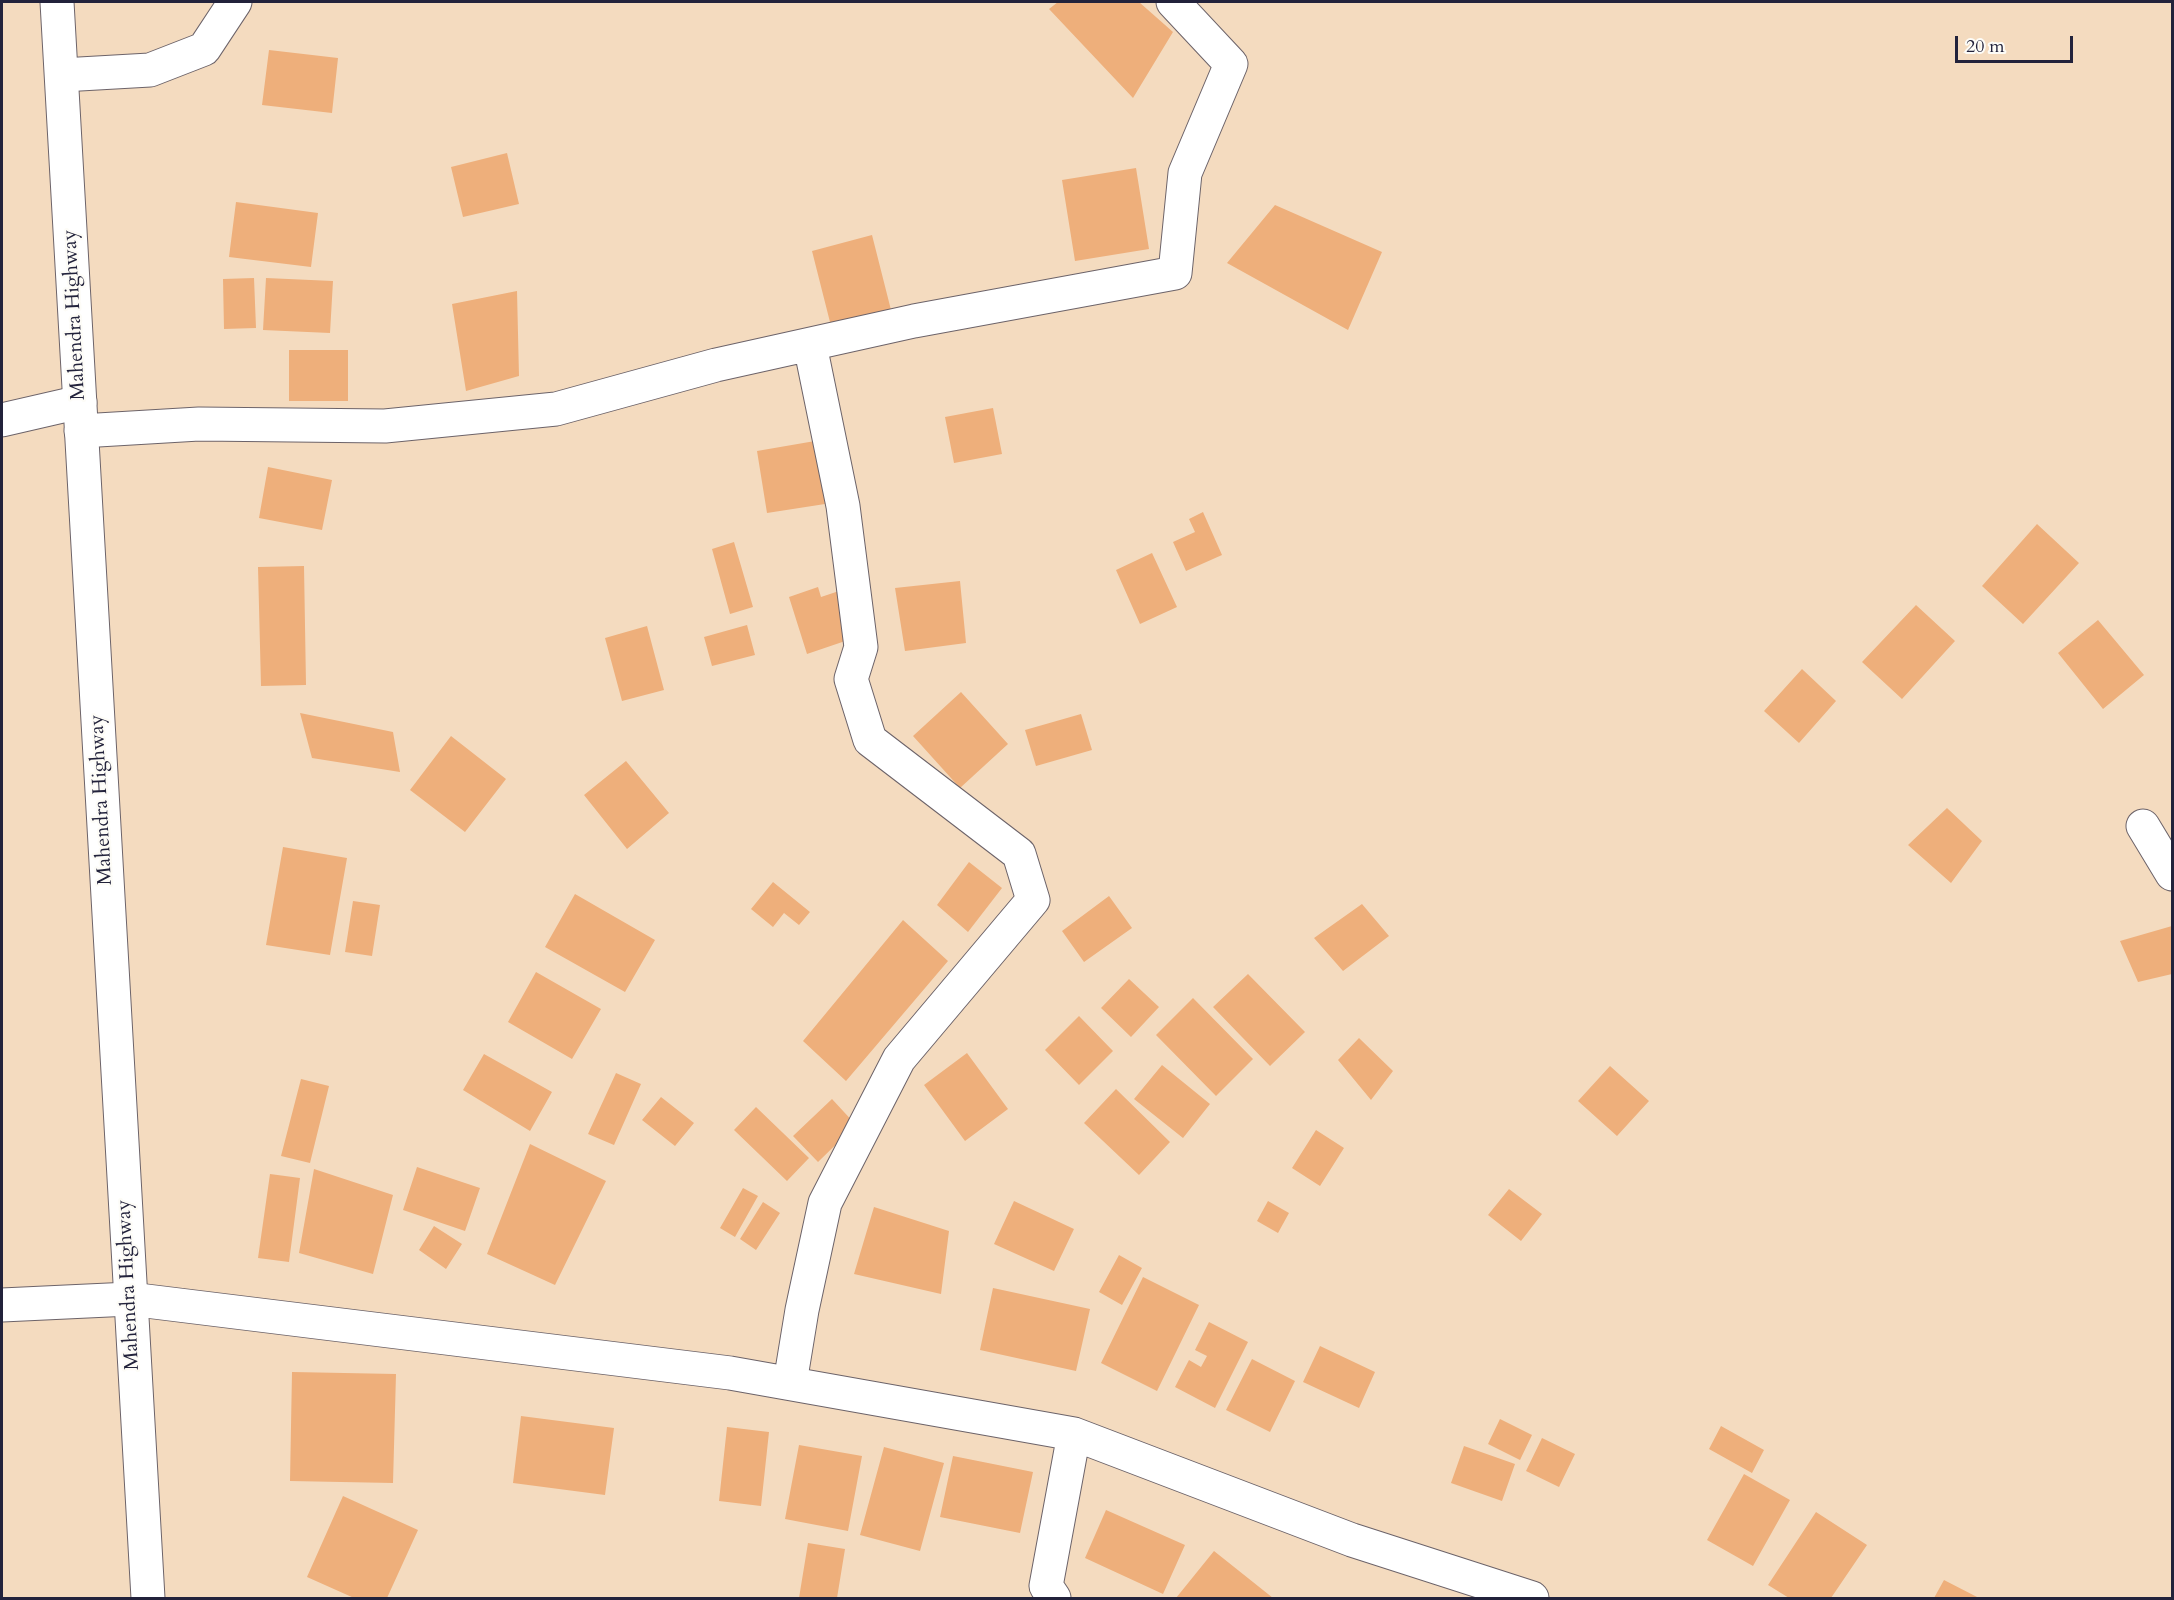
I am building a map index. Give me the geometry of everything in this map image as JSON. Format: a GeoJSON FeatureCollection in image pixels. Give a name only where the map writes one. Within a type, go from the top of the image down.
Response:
{"type":"FeatureCollection","features":[{"type":"Feature","properties":{"kind":"main road","name":"Mahendra Highway"},"geometry":{"type":"LineString","coordinates":[[57,2],[148,1599]]}},
{"type":"Feature","properties":{"kind":"main road"},"geometry":{"type":"LineString","coordinates":[[62,75],[150,70],[204,49],[235,2]]}},
{"type":"Feature","properties":{"kind":"main road"},"geometry":{"type":"LineString","coordinates":[[2,420],[81,416],[200,424],[385,426],[556,409],[716,365],[914,321],[1175,273],[1185,173],[1231,64],[1173,2]]}},
{"type":"Feature","properties":{"kind":"main road"},"geometry":{"type":"LineString","coordinates":[[790,1383],[802,1310],[825,1203],[899,1059],[1033,900],[1019,854],[870,740],[851,679],[861,647],[843,506],[810,345]]}},
{"type":"Feature","properties":{"kind":"main road"},"geometry":{"type":"LineString","coordinates":[[2143,826],[2172,874]]}},
{"type":"Feature","properties":{"kind":"main road"},"geometry":{"type":"LineString","coordinates":[[2,1305],[130,1299],[730,1372],[1074,1434],[1352,1540],[1532,1599]]}},
{"type":"Feature","properties":{"kind":"main road"},"geometry":{"type":"LineString","coordinates":[[1054,1599],[1046,1586],[1074,1434]]}},
{"type":"Feature","properties":{"kind":"building"},"geometry":{"type":"Polygon","coordinates":[[[1058,2],[1139,2],[1173,32],[1133,98],[1049,9],[1058,2]]]}},
{"type":"Feature","properties":{"kind":"building"},"geometry":{"type":"Polygon","coordinates":[[[269,50],[338,58],[332,113],[262,105],[269,50]]]}},
{"type":"Feature","properties":{"kind":"building"},"geometry":{"type":"Polygon","coordinates":[[[507,153],[519,204],[463,217],[451,167],[507,153]]]}},
{"type":"Feature","properties":{"kind":"building"},"geometry":{"type":"Polygon","coordinates":[[[1136,168],[1149,249],[1075,261],[1062,180],[1136,168]]]}},
{"type":"Feature","properties":{"kind":"building"},"geometry":{"type":"Polygon","coordinates":[[[236,202],[318,213],[311,267],[229,257],[236,202]]]}},
{"type":"Feature","properties":{"kind":"building"},"geometry":{"type":"Polygon","coordinates":[[[1275,205],[1382,252],[1348,330],[1227,263],[1275,205]]]}},
{"type":"Feature","properties":{"kind":"building"},"geometry":{"type":"Polygon","coordinates":[[[872,235],[891,310],[831,326],[812,251],[872,235]]]}},
{"type":"Feature","properties":{"kind":"building"},"geometry":{"type":"Polygon","coordinates":[[[254,278],[256,328],[224,329],[223,279],[254,278]]]}},
{"type":"Feature","properties":{"kind":"building"},"geometry":{"type":"Polygon","coordinates":[[[266,278],[333,281],[330,333],[263,330],[266,278]]]}},
{"type":"Feature","properties":{"kind":"building"},"geometry":{"type":"Polygon","coordinates":[[[517,291],[519,376],[466,391],[452,304],[517,291]]]}},
{"type":"Feature","properties":{"kind":"building"},"geometry":{"type":"Polygon","coordinates":[[[289,350],[348,350],[348,401],[289,401],[289,350]]]}},
{"type":"Feature","properties":{"kind":"building"},"geometry":{"type":"Polygon","coordinates":[[[993,408],[1002,454],[954,463],[945,417],[993,408]]]}},
{"type":"Feature","properties":{"kind":"building"},"geometry":{"type":"Polygon","coordinates":[[[815,441],[825,504],[767,513],[757,451],[815,441]]]}},
{"type":"Feature","properties":{"kind":"building"},"geometry":{"type":"Polygon","coordinates":[[[268,467],[332,480],[322,530],[259,518],[268,467]]]}},
{"type":"Feature","properties":{"kind":"building"},"geometry":{"type":"Polygon","coordinates":[[[1203,512],[1222,555],[1186,571],[1173,542],[1195,532],[1189,519],[1203,512]]]}},
{"type":"Feature","properties":{"kind":"building"},"geometry":{"type":"Polygon","coordinates":[[[2037,524],[2079,563],[2023,624],[1982,586],[2037,524]]]}},
{"type":"Feature","properties":{"kind":"building"},"geometry":{"type":"Polygon","coordinates":[[[734,542],[753,607],[730,614],[712,549],[734,542]]]}},
{"type":"Feature","properties":{"kind":"building"},"geometry":{"type":"Polygon","coordinates":[[[1152,553],[1177,607],[1140,624],[1116,570],[1152,553]]]}},
{"type":"Feature","properties":{"kind":"building"},"geometry":{"type":"Polygon","coordinates":[[[304,566],[306,685],[261,686],[258,567],[304,566]]]}},
{"type":"Feature","properties":{"kind":"building"},"geometry":{"type":"Polygon","coordinates":[[[960,581],[966,643],[905,651],[895,588],[960,581]]]}},
{"type":"Feature","properties":{"kind":"building"},"geometry":{"type":"Polygon","coordinates":[[[818,587],[821,597],[842,590],[857,637],[807,654],[789,597],[818,587]]]}},
{"type":"Feature","properties":{"kind":"building"},"geometry":{"type":"Polygon","coordinates":[[[1916,605],[1955,641],[1902,699],[1862,662],[1916,605]]]}},
{"type":"Feature","properties":{"kind":"building"},"geometry":{"type":"Polygon","coordinates":[[[2098,620],[2144,675],[2103,709],[2058,653],[2098,620]]]}},
{"type":"Feature","properties":{"kind":"building"},"geometry":{"type":"Polygon","coordinates":[[[747,625],[755,655],[712,666],[704,637],[747,625]]]}},
{"type":"Feature","properties":{"kind":"building"},"geometry":{"type":"Polygon","coordinates":[[[647,626],[664,690],[622,701],[605,638],[647,626]]]}},
{"type":"Feature","properties":{"kind":"building"},"geometry":{"type":"Polygon","coordinates":[[[1802,669],[1836,701],[1799,743],[1764,711],[1802,669]]]}},
{"type":"Feature","properties":{"kind":"building"},"geometry":{"type":"Polygon","coordinates":[[[961,692],[1008,744],[960,788],[913,736],[961,692]]]}},
{"type":"Feature","properties":{"kind":"building"},"geometry":{"type":"Polygon","coordinates":[[[300,713],[393,732],[400,772],[312,758],[300,713]]]}},
{"type":"Feature","properties":{"kind":"building"},"geometry":{"type":"Polygon","coordinates":[[[1081,714],[1092,750],[1036,766],[1025,730],[1081,714]]]}},
{"type":"Feature","properties":{"kind":"building"},"geometry":{"type":"Polygon","coordinates":[[[451,736],[506,779],[465,832],[410,790],[451,736]]]}},
{"type":"Feature","properties":{"kind":"building"},"geometry":{"type":"Polygon","coordinates":[[[626,761],[669,813],[627,849],[584,795],[626,761]]]}},
{"type":"Feature","properties":{"kind":"building"},"geometry":{"type":"Polygon","coordinates":[[[1947,808],[1982,841],[1951,883],[1908,845],[1947,808]]]}},
{"type":"Feature","properties":{"kind":"building"},"geometry":{"type":"Polygon","coordinates":[[[283,847],[347,858],[330,955],[266,945],[283,847]]]}},
{"type":"Feature","properties":{"kind":"building"},"geometry":{"type":"Polygon","coordinates":[[[969,862],[1002,888],[968,932],[937,905],[969,862]]]}},
{"type":"Feature","properties":{"kind":"building"},"geometry":{"type":"Polygon","coordinates":[[[773,882],[810,912],[799,925],[784,913],[773,927],[751,909],[773,882]]]}},
{"type":"Feature","properties":{"kind":"building"},"geometry":{"type":"Polygon","coordinates":[[[575,894],[655,940],[625,992],[545,947],[575,894]]]}},
{"type":"Feature","properties":{"kind":"building"},"geometry":{"type":"Polygon","coordinates":[[[1109,896],[1132,928],[1084,962],[1062,931],[1109,896]]]}},
{"type":"Feature","properties":{"kind":"building"},"geometry":{"type":"Polygon","coordinates":[[[353,901],[380,905],[372,956],[345,952],[353,901]]]}},
{"type":"Feature","properties":{"kind":"building"},"geometry":{"type":"Polygon","coordinates":[[[1362,904],[1389,936],[1343,971],[1314,938],[1362,904]]]}},
{"type":"Feature","properties":{"kind":"building"},"geometry":{"type":"Polygon","coordinates":[[[903,920],[948,961],[846,1081],[803,1041],[903,920]]]}},
{"type":"Feature","properties":{"kind":"building"},"geometry":{"type":"Polygon","coordinates":[[[2172,926],[2172,974],[2138,982],[2120,941],[2172,926]]]}},
{"type":"Feature","properties":{"kind":"building"},"geometry":{"type":"Polygon","coordinates":[[[536,972],[601,1009],[572,1059],[508,1022],[536,972]]]}},
{"type":"Feature","properties":{"kind":"building"},"geometry":{"type":"Polygon","coordinates":[[[1248,974],[1305,1032],[1270,1066],[1213,1007],[1248,974]]]}},
{"type":"Feature","properties":{"kind":"building"},"geometry":{"type":"Polygon","coordinates":[[[1129,979],[1159,1007],[1131,1037],[1101,1008],[1129,979]]]}},
{"type":"Feature","properties":{"kind":"building"},"geometry":{"type":"Polygon","coordinates":[[[1193,998],[1253,1059],[1216,1096],[1156,1035],[1193,998]]]}},
{"type":"Feature","properties":{"kind":"building"},"geometry":{"type":"Polygon","coordinates":[[[1079,1016],[1113,1051],[1079,1085],[1045,1050],[1079,1016]]]}},
{"type":"Feature","properties":{"kind":"building"},"geometry":{"type":"Polygon","coordinates":[[[1359,1038],[1393,1071],[1371,1100],[1338,1060],[1359,1038]]]}},
{"type":"Feature","properties":{"kind":"building"},"geometry":{"type":"Polygon","coordinates":[[[967,1053],[1008,1109],[965,1141],[924,1085],[967,1053]]]}},
{"type":"Feature","properties":{"kind":"building"},"geometry":{"type":"Polygon","coordinates":[[[484,1054],[552,1092],[530,1131],[463,1090],[484,1054]]]}},
{"type":"Feature","properties":{"kind":"building"},"geometry":{"type":"Polygon","coordinates":[[[1162,1065],[1210,1104],[1183,1138],[1134,1099],[1162,1065]]]}},
{"type":"Feature","properties":{"kind":"building"},"geometry":{"type":"Polygon","coordinates":[[[1610,1066],[1649,1101],[1617,1136],[1578,1101],[1610,1066]]]}},
{"type":"Feature","properties":{"kind":"building"},"geometry":{"type":"Polygon","coordinates":[[[616,1073],[641,1084],[614,1145],[588,1134],[616,1073]]]}},
{"type":"Feature","properties":{"kind":"building"},"geometry":{"type":"Polygon","coordinates":[[[301,1079],[329,1086],[310,1163],[281,1156],[301,1079]]]}},
{"type":"Feature","properties":{"kind":"building"},"geometry":{"type":"Polygon","coordinates":[[[1116,1089],[1170,1142],[1139,1175],[1084,1123],[1116,1089]]]}},
{"type":"Feature","properties":{"kind":"building"},"geometry":{"type":"Polygon","coordinates":[[[661,1097],[694,1123],[675,1146],[642,1120],[661,1097]]]}},
{"type":"Feature","properties":{"kind":"building"},"geometry":{"type":"Polygon","coordinates":[[[832,1099],[856,1125],[818,1162],[793,1136],[832,1099]]]}},
{"type":"Feature","properties":{"kind":"building"},"geometry":{"type":"Polygon","coordinates":[[[756,1107],[809,1158],[787,1181],[734,1130],[756,1107]]]}},
{"type":"Feature","properties":{"kind":"building"},"geometry":{"type":"Polygon","coordinates":[[[1316,1130],[1344,1148],[1320,1186],[1292,1168],[1316,1130]]]}},
{"type":"Feature","properties":{"kind":"building"},"geometry":{"type":"Polygon","coordinates":[[[530,1144],[606,1181],[555,1285],[487,1254],[530,1144]]]}},
{"type":"Feature","properties":{"kind":"building"},"geometry":{"type":"Polygon","coordinates":[[[417,1167],[480,1188],[465,1231],[403,1210],[417,1167]]]}},
{"type":"Feature","properties":{"kind":"building"},"geometry":{"type":"Polygon","coordinates":[[[314,1169],[393,1195],[373,1274],[299,1253],[314,1169]]]}},
{"type":"Feature","properties":{"kind":"building"},"geometry":{"type":"Polygon","coordinates":[[[270,1174],[300,1178],[289,1262],[258,1258],[270,1174]]]}},
{"type":"Feature","properties":{"kind":"building"},"geometry":{"type":"Polygon","coordinates":[[[743,1188],[758,1196],[735,1237],[720,1228],[743,1188]]]}},
{"type":"Feature","properties":{"kind":"building"},"geometry":{"type":"Polygon","coordinates":[[[1509,1189],[1542,1214],[1521,1241],[1488,1215],[1509,1189]]]}},
{"type":"Feature","properties":{"kind":"building"},"geometry":{"type":"Polygon","coordinates":[[[1014,1201],[1074,1229],[1054,1271],[994,1244],[1014,1201]]]}},
{"type":"Feature","properties":{"kind":"building"},"geometry":{"type":"Polygon","coordinates":[[[1268,1201],[1289,1213],[1278,1233],[1257,1221],[1268,1201]]]}},
{"type":"Feature","properties":{"kind":"building"},"geometry":{"type":"Polygon","coordinates":[[[763,1202],[780,1213],[756,1250],[740,1239],[763,1202]]]}},
{"type":"Feature","properties":{"kind":"building"},"geometry":{"type":"Polygon","coordinates":[[[874,1207],[949,1231],[941,1294],[854,1274],[874,1207]]]}},
{"type":"Feature","properties":{"kind":"building"},"geometry":{"type":"Polygon","coordinates":[[[434,1226],[462,1244],[446,1269],[419,1250],[434,1226]]]}},
{"type":"Feature","properties":{"kind":"building"},"geometry":{"type":"Polygon","coordinates":[[[1119,1255],[1142,1268],[1122,1305],[1099,1292],[1119,1255]]]}},
{"type":"Feature","properties":{"kind":"building"},"geometry":{"type":"Polygon","coordinates":[[[1143,1277],[1199,1305],[1157,1391],[1101,1363],[1143,1277]]]}},
{"type":"Feature","properties":{"kind":"building"},"geometry":{"type":"Polygon","coordinates":[[[993,1288],[1090,1309],[1076,1371],[980,1350],[993,1288]]]}},
{"type":"Feature","properties":{"kind":"building"},"geometry":{"type":"Polygon","coordinates":[[[1209,1322],[1248,1342],[1215,1408],[1175,1387],[1189,1360],[1201,1367],[1207,1356],[1195,1350],[1209,1322]]]}},
{"type":"Feature","properties":{"kind":"building"},"geometry":{"type":"Polygon","coordinates":[[[1320,1346],[1375,1372],[1359,1408],[1303,1382],[1320,1346]]]}},
{"type":"Feature","properties":{"kind":"building"},"geometry":{"type":"Polygon","coordinates":[[[1252,1359],[1295,1381],[1270,1432],[1226,1410],[1252,1359]]]}},
{"type":"Feature","properties":{"kind":"building"},"geometry":{"type":"Polygon","coordinates":[[[292,1372],[396,1374],[393,1483],[290,1481],[292,1372]]]}},
{"type":"Feature","properties":{"kind":"building"},"geometry":{"type":"Polygon","coordinates":[[[521,1416],[614,1428],[605,1495],[513,1483],[521,1416]]]}},
{"type":"Feature","properties":{"kind":"building"},"geometry":{"type":"Polygon","coordinates":[[[1500,1419],[1532,1435],[1520,1460],[1488,1444],[1500,1419]]]}},
{"type":"Feature","properties":{"kind":"building"},"geometry":{"type":"Polygon","coordinates":[[[1721,1426],[1764,1450],[1752,1473],[1709,1449],[1721,1426]]]}},
{"type":"Feature","properties":{"kind":"building"},"geometry":{"type":"Polygon","coordinates":[[[727,1427],[769,1432],[761,1506],[719,1501],[727,1427]]]}},
{"type":"Feature","properties":{"kind":"building"},"geometry":{"type":"Polygon","coordinates":[[[1542,1438],[1575,1454],[1559,1487],[1526,1471],[1542,1438]]]}},
{"type":"Feature","properties":{"kind":"building"},"geometry":{"type":"Polygon","coordinates":[[[799,1445],[862,1456],[848,1531],[785,1519],[799,1445]]]}},
{"type":"Feature","properties":{"kind":"building"},"geometry":{"type":"Polygon","coordinates":[[[1464,1446],[1515,1464],[1502,1501],[1451,1483],[1464,1446]]]}},
{"type":"Feature","properties":{"kind":"building"},"geometry":{"type":"Polygon","coordinates":[[[884,1447],[944,1463],[920,1551],[860,1535],[884,1447]]]}},
{"type":"Feature","properties":{"kind":"building"},"geometry":{"type":"Polygon","coordinates":[[[953,1456],[1033,1472],[1020,1533],[940,1517],[953,1456]]]}},
{"type":"Feature","properties":{"kind":"building"},"geometry":{"type":"Polygon","coordinates":[[[1744,1474],[1790,1500],[1753,1566],[1707,1540],[1744,1474]]]}},
{"type":"Feature","properties":{"kind":"building"},"geometry":{"type":"Polygon","coordinates":[[[343,1496],[418,1530],[387,1598],[354,1598],[307,1577],[343,1496]]]}},
{"type":"Feature","properties":{"kind":"building"},"geometry":{"type":"Polygon","coordinates":[[[1106,1510],[1185,1545],[1163,1594],[1085,1558],[1106,1510]]]}},
{"type":"Feature","properties":{"kind":"building"},"geometry":{"type":"Polygon","coordinates":[[[1816,1512],[1867,1545],[1831,1598],[1789,1598],[1768,1585],[1816,1512]]]}},
{"type":"Feature","properties":{"kind":"building"},"geometry":{"type":"Polygon","coordinates":[[[808,1543],[845,1549],[837,1598],[799,1598],[808,1543]]]}},
{"type":"Feature","properties":{"kind":"building"},"geometry":{"type":"Polygon","coordinates":[[[1214,1551],[1273,1598],[1176,1598],[1214,1551]]]}},
{"type":"Feature","properties":{"kind":"building"},"geometry":{"type":"Polygon","coordinates":[[[1944,1580],[1979,1598],[1934,1598],[1944,1580]]]}}]}
